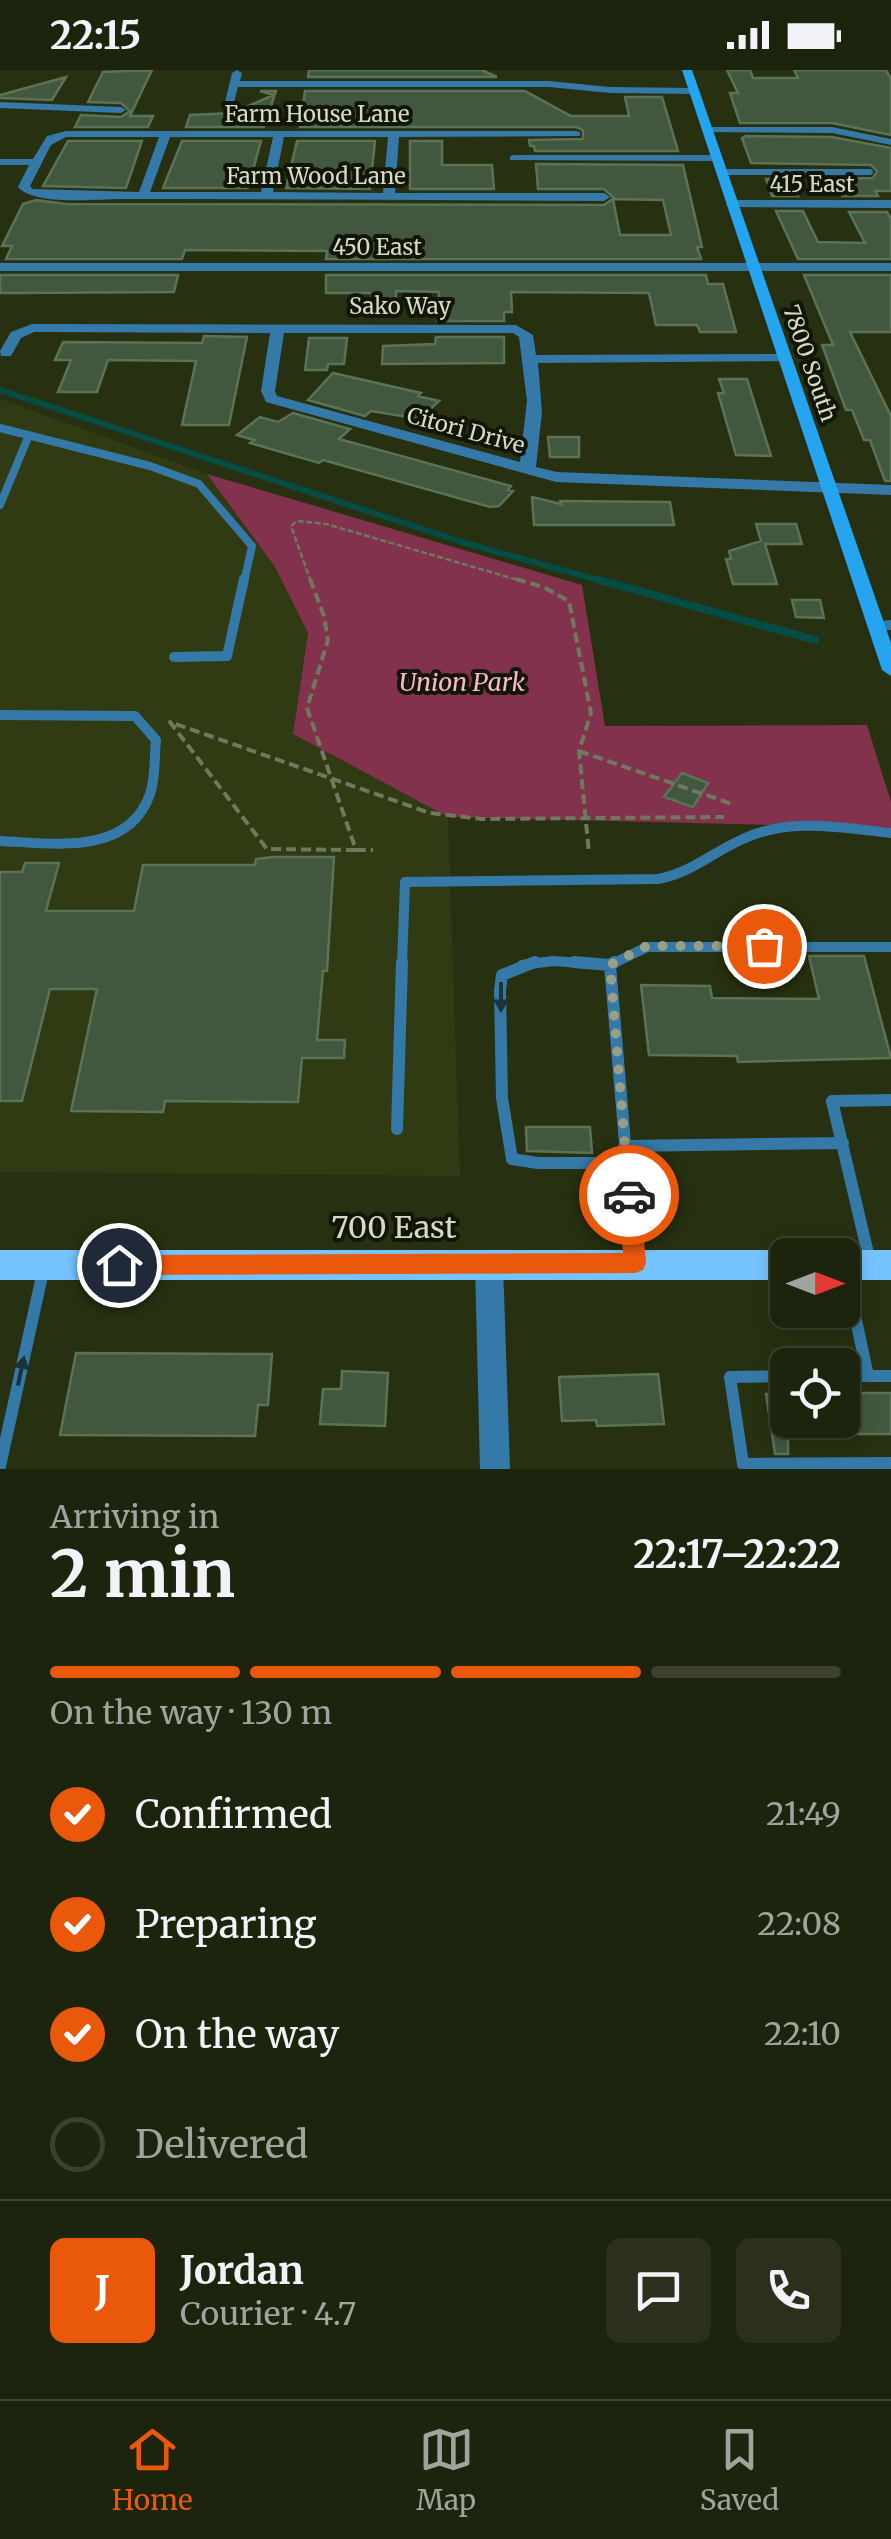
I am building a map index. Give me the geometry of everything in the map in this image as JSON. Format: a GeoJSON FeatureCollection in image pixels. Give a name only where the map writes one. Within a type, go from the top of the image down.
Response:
{"type":"FeatureCollection","features":[{"type":"Feature","properties":{"kind":"main road","name":"7800 South"},"geometry":{"type":"LineString","coordinates":[[687,70],[783,358],[883,626],[891,670]]}},
{"type":"Feature","properties":{"kind":"main road","name":"700 East"},"geometry":{"type":"LineString","coordinates":[[0,1266],[770,1265]]}},
{"type":"Feature","properties":{"kind":"street"},"geometry":{"type":"LineString","coordinates":[[227,109],[238,70]]}},
{"type":"Feature","properties":{"kind":"street"},"geometry":{"type":"LineString","coordinates":[[234,84],[538,84],[694,91]]}},
{"type":"Feature","properties":{"kind":"street"},"geometry":{"type":"LineString","coordinates":[[0,104],[121,110]]}},
{"type":"Feature","properties":{"kind":"street"},"geometry":{"type":"LineString","coordinates":[[707,130],[832,130],[891,142]]}},
{"type":"Feature","properties":{"kind":"street"},"geometry":{"type":"LineString","coordinates":[[143,196],[166,133]]}},
{"type":"Feature","properties":{"kind":"street"},"geometry":{"type":"LineString","coordinates":[[266,196],[280,134]]}},
{"type":"Feature","properties":{"kind":"street"},"geometry":{"type":"LineString","coordinates":[[389,196],[394,134]]}},
{"type":"Feature","properties":{"kind":"street"},"geometry":{"type":"LineString","coordinates":[[513,134],[518,196]]}},
{"type":"Feature","properties":{"kind":"street","name":"Farm House Lane"},"geometry":{"type":"LineString","coordinates":[[36,162],[46,144],[58,136],[576,134]]}},
{"type":"Feature","properties":{"kind":"street"},"geometry":{"type":"LineString","coordinates":[[514,158],[716,158]]}},
{"type":"Feature","properties":{"kind":"street"},"geometry":{"type":"LineString","coordinates":[[0,162],[36,162]]}},
{"type":"Feature","properties":{"kind":"street","name":"Farm Wood Lane"},"geometry":{"type":"LineString","coordinates":[[36,162],[25,181],[28,192],[143,196],[604,196]]}},
{"type":"Feature","properties":{"kind":"street","name":"415 East"},"geometry":{"type":"LineString","coordinates":[[732,204],[891,204]]}},
{"type":"Feature","properties":{"kind":"street","name":"450 East"},"geometry":{"type":"LineString","coordinates":[[0,267],[891,267]]}},
{"type":"Feature","properties":{"kind":"street","name":"Sako Way"},"geometry":{"type":"LineString","coordinates":[[6,354],[16,334],[32,328],[516,329],[526,334],[529,359]]}},
{"type":"Feature","properties":{"kind":"street","name":"Citori Drive"},"geometry":{"type":"LineString","coordinates":[[278,328],[268,391],[271,398],[528,470],[584,481],[724,484],[755,497],[806,496],[830,490],[891,490]]}},
{"type":"Feature","properties":{"kind":"street"},"geometry":{"type":"LineString","coordinates":[[528,470],[528,445],[534,424],[529,359],[783,358]]}},
{"type":"Feature","properties":{"kind":"street"},"geometry":{"type":"LineString","coordinates":[[489,1264],[495,1469]]}},
{"type":"Feature","properties":{"kind":"lane"},"geometry":{"type":"LineString","coordinates":[[721,172],[870,172]]}},
{"type":"Feature","properties":{"kind":"lane"},"geometry":{"type":"LineString","coordinates":[[0,428],[150,466],[198,484],[252,546],[228,656],[174,657]]}},
{"type":"Feature","properties":{"kind":"lane"},"geometry":{"type":"LineString","coordinates":[[0,505],[29,435]]}},
{"type":"Feature","properties":{"kind":"lane"},"geometry":{"type":"LineString","coordinates":[[0,715],[135,716],[156,740],[151,792],[136,823],[109,840],[0,841]]}},
{"type":"Feature","properties":{"kind":"lane"},"geometry":{"type":"LineString","coordinates":[[396,1129],[405,882],[658,879],[693,871],[738,842],[775,829],[891,833]]}},
{"type":"Feature","properties":{"kind":"lane"},"geometry":{"type":"LineString","coordinates":[[626,1163],[538,1163],[512,1159],[504,1114],[502,976],[510,968],[525,964],[610,965],[647,946],[891,947]]}},
{"type":"Feature","properties":{"kind":"lane"},"geometry":{"type":"LineString","coordinates":[[610,965],[635,1263]]}},
{"type":"Feature","properties":{"kind":"lane"},"geometry":{"type":"LineString","coordinates":[[868,1376],[862,1265],[843,1143],[832,1101],[891,1100]]}},
{"type":"Feature","properties":{"kind":"lane"},"geometry":{"type":"LineString","coordinates":[[624,1146],[843,1143]]}},
{"type":"Feature","properties":{"kind":"lane"},"geometry":{"type":"LineString","coordinates":[[0,1466],[6,1410],[45,1265]]}},
{"type":"Feature","properties":{"kind":"lane"},"geometry":{"type":"LineString","coordinates":[[770,1376],[730,1377],[743,1464],[891,1463]]}},
{"type":"Feature","properties":{"kind":"lane"},"geometry":{"type":"LineString","coordinates":[[860,1376],[891,1376]]}},
{"type":"Feature","properties":{"kind":"path"},"geometry":{"type":"LineString","coordinates":[[356,850],[306,708],[308,691],[328,639],[327,624],[293,541],[291,526],[297,521],[326,524],[569,601],[590,713],[580,751],[589,853]]}},
{"type":"Feature","properties":{"kind":"path"},"geometry":{"type":"LineString","coordinates":[[373,850],[267,849],[170,722],[430,814],[482,819],[724,817]]}},
{"type":"Feature","properties":{"kind":"path"},"geometry":{"type":"LineString","coordinates":[[580,751],[732,804]]}},
{"type":"Feature","properties":{"kind":"shaded area"},"geometry":{"type":"Polygon","coordinates":[[[0,399],[207,474],[275,567],[308,633],[293,734],[448,817],[460,1176],[0,1172],[0,399]]]}},
{"type":"Feature","properties":{"kind":"green space","name":"Union Park"},"geometry":{"type":"Polygon","coordinates":[[[207,474],[582,585],[605,726],[867,725],[891,802],[891,828],[448,817],[293,734],[308,633],[275,567],[207,474]]]}},
{"type":"Feature","properties":{"kind":"building"},"geometry":{"type":"Polygon","coordinates":[[[152,70],[130,116],[153,116],[148,127],[75,127],[81,115],[121,117],[130,111],[121,103],[88,102],[103,72],[152,70]]]}},
{"type":"Feature","properties":{"kind":"building"},"geometry":{"type":"Polygon","coordinates":[[[309,70],[482,70],[497,77],[308,77],[309,70]]]}},
{"type":"Feature","properties":{"kind":"building"},"geometry":{"type":"Polygon","coordinates":[[[727,70],[750,70],[753,78],[798,78],[794,70],[886,70],[891,79],[891,135],[832,123],[740,123],[730,93],[738,93],[727,70]]]}},
{"type":"Feature","properties":{"kind":"building"},"geometry":{"type":"Polygon","coordinates":[[[66,77],[52,100],[0,98],[0,95],[66,77]]]}},
{"type":"Feature","properties":{"kind":"building"},"geometry":{"type":"Polygon","coordinates":[[[260,91],[276,91],[264,127],[186,127],[190,115],[233,113],[273,95],[260,91]]]}},
{"type":"Feature","properties":{"kind":"building"},"geometry":{"type":"Polygon","coordinates":[[[305,91],[525,91],[571,116],[629,116],[625,97],[662,97],[678,151],[535,151],[530,146],[529,140],[583,139],[583,130],[576,127],[300,127],[305,91]]]}},
{"type":"Feature","properties":{"kind":"building"},"geometry":{"type":"Polygon","coordinates":[[[832,137],[891,148],[891,191],[875,191],[878,196],[842,196],[830,179],[873,178],[877,171],[871,165],[751,163],[742,138],[832,137]]]}},
{"type":"Feature","properties":{"kind":"building"},"geometry":{"type":"Polygon","coordinates":[[[68,141],[142,141],[126,188],[43,186],[68,141]]]}},
{"type":"Feature","properties":{"kind":"building"},"geometry":{"type":"Polygon","coordinates":[[[182,141],[261,141],[248,188],[163,188],[182,141]]]}},
{"type":"Feature","properties":{"kind":"building"},"geometry":{"type":"Polygon","coordinates":[[[297,141],[375,141],[370,189],[286,188],[297,141]]]}},
{"type":"Feature","properties":{"kind":"building"},"geometry":{"type":"Polygon","coordinates":[[[410,141],[442,141],[442,165],[492,165],[494,189],[410,189],[410,141]]]}},
{"type":"Feature","properties":{"kind":"building"},"geometry":{"type":"Polygon","coordinates":[[[536,164],[683,165],[702,247],[697,247],[701,259],[326,259],[327,251],[185,250],[182,259],[6,259],[12,246],[2,246],[23,204],[36,200],[66,204],[604,205],[614,198],[604,189],[538,189],[536,164]],[[613,199],[620,235],[671,235],[663,200],[613,199]]]}},
{"type":"Feature","properties":{"kind":"building"},"geometry":{"type":"Polygon","coordinates":[[[766,179],[792,179],[798,196],[772,196],[766,179]]]}},
{"type":"Feature","properties":{"kind":"building"},"geometry":{"type":"Polygon","coordinates":[[[776,211],[803,211],[818,242],[865,243],[849,212],[887,212],[891,219],[891,259],[798,259],[776,211]]]}},
{"type":"Feature","properties":{"kind":"building"},"geometry":{"type":"Polygon","coordinates":[[[0,275],[178,275],[174,292],[0,293],[0,275]]]}},
{"type":"Feature","properties":{"kind":"building"},"geometry":{"type":"Polygon","coordinates":[[[326,275],[706,275],[708,284],[723,284],[736,332],[700,332],[697,325],[656,325],[649,293],[511,292],[512,312],[504,312],[504,321],[437,321],[439,292],[396,291],[396,299],[371,299],[372,293],[326,293],[326,275]]]}},
{"type":"Feature","properties":{"kind":"building"},"geometry":{"type":"Polygon","coordinates":[[[804,275],[891,275],[891,332],[850,332],[891,416],[891,481],[885,481],[870,440],[864,440],[852,410],[846,410],[822,345],[833,345],[804,275]]]}},
{"type":"Feature","properties":{"kind":"building"},"geometry":{"type":"Polygon","coordinates":[[[204,336],[247,337],[229,425],[182,425],[196,361],[108,360],[97,392],[58,392],[71,360],[55,360],[63,342],[202,343],[204,336]]]}},
{"type":"Feature","properties":{"kind":"building"},"geometry":{"type":"Polygon","coordinates":[[[436,337],[504,337],[504,363],[382,364],[383,346],[435,344],[436,337]]]}},
{"type":"Feature","properties":{"kind":"building"},"geometry":{"type":"Polygon","coordinates":[[[309,338],[347,338],[344,364],[328,364],[327,370],[305,370],[309,338]]]}},
{"type":"Feature","properties":{"kind":"building"},"geometry":{"type":"Polygon","coordinates":[[[333,373],[421,393],[418,396],[439,401],[420,419],[371,411],[365,416],[308,400],[333,373]]]}},
{"type":"Feature","properties":{"kind":"building"},"geometry":{"type":"Polygon","coordinates":[[[719,379],[747,379],[771,456],[736,455],[718,393],[724,393],[719,379]]]}},
{"type":"Feature","properties":{"kind":"building"},"geometry":{"type":"Polygon","coordinates":[[[293,413],[350,429],[339,439],[511,486],[508,490],[513,491],[499,506],[490,507],[323,460],[319,463],[250,443],[254,440],[237,435],[260,417],[278,422],[293,413]]]}},
{"type":"Feature","properties":{"kind":"building"},"geometry":{"type":"Polygon","coordinates":[[[548,437],[579,437],[579,457],[550,457],[548,437]]]}},
{"type":"Feature","properties":{"kind":"building"},"geometry":{"type":"Polygon","coordinates":[[[532,497],[561,504],[560,501],[670,502],[674,525],[534,525],[532,497]]]}},
{"type":"Feature","properties":{"kind":"building"},"geometry":{"type":"Polygon","coordinates":[[[756,524],[796,524],[802,544],[765,544],[777,584],[733,584],[726,559],[731,559],[729,551],[761,541],[756,524]]]}},
{"type":"Feature","properties":{"kind":"building"},"geometry":{"type":"Polygon","coordinates":[[[792,600],[820,600],[824,618],[796,617],[792,600]]]}},
{"type":"Feature","properties":{"kind":"building"},"geometry":{"type":"Polygon","coordinates":[[[682,773],[708,783],[693,807],[664,797],[682,773]]]}},
{"type":"Feature","properties":{"kind":"building"},"geometry":{"type":"Polygon","coordinates":[[[334,857],[327,971],[323,971],[317,1040],[345,1040],[344,1058],[302,1058],[298,1102],[165,1101],[163,1112],[71,1111],[97,989],[50,989],[22,1101],[0,1101],[0,872],[22,872],[25,863],[59,863],[46,911],[134,911],[143,865],[255,865],[256,859],[334,857]]]}},
{"type":"Feature","properties":{"kind":"building"},"geometry":{"type":"Polygon","coordinates":[[[809,956],[864,956],[891,1058],[738,1062],[737,1056],[649,1055],[641,985],[710,986],[712,998],[819,999],[809,956]]]}},
{"type":"Feature","properties":{"kind":"building"},"geometry":{"type":"Polygon","coordinates":[[[526,1127],[590,1127],[592,1153],[527,1151],[526,1127]]]}},
{"type":"Feature","properties":{"kind":"building"},"geometry":{"type":"Polygon","coordinates":[[[76,1353],[272,1354],[268,1405],[258,1405],[255,1436],[60,1435],[76,1353]]]}},
{"type":"Feature","properties":{"kind":"building"},"geometry":{"type":"Polygon","coordinates":[[[342,1371],[388,1373],[385,1426],[320,1424],[323,1389],[341,1389],[342,1371]]]}},
{"type":"Feature","properties":{"kind":"building"},"geometry":{"type":"Polygon","coordinates":[[[658,1374],[664,1424],[597,1426],[596,1420],[562,1421],[559,1377],[658,1374]]]}},
{"type":"Feature","properties":{"kind":"building"},"geometry":{"type":"Polygon","coordinates":[[[860,1393],[891,1393],[891,1434],[860,1434],[860,1393]]]}},
{"type":"Feature","properties":{"kind":"building"},"geometry":{"type":"Polygon","coordinates":[[[773,1438],[788,1438],[788,1454],[775,1454],[773,1438]]]}},
{"type":"Feature","properties":{"kind":"waterway"},"geometry":{"type":"LineString","coordinates":[[0,390],[465,543],[605,582]]}},
{"type":"Feature","properties":{"kind":"waterway"},"geometry":{"type":"LineString","coordinates":[[596,579],[815,640]]}},
{"type":"Feature","properties":{"kind":"way so far"},"geometry":{"type":"LineString","coordinates":[[629,1195],[610,965],[647,946],[764,946]]}},
{"type":"Feature","properties":{"kind":"route"},"geometry":{"type":"LineString","coordinates":[[119,1265],[635,1263],[629,1195]]}}]}
